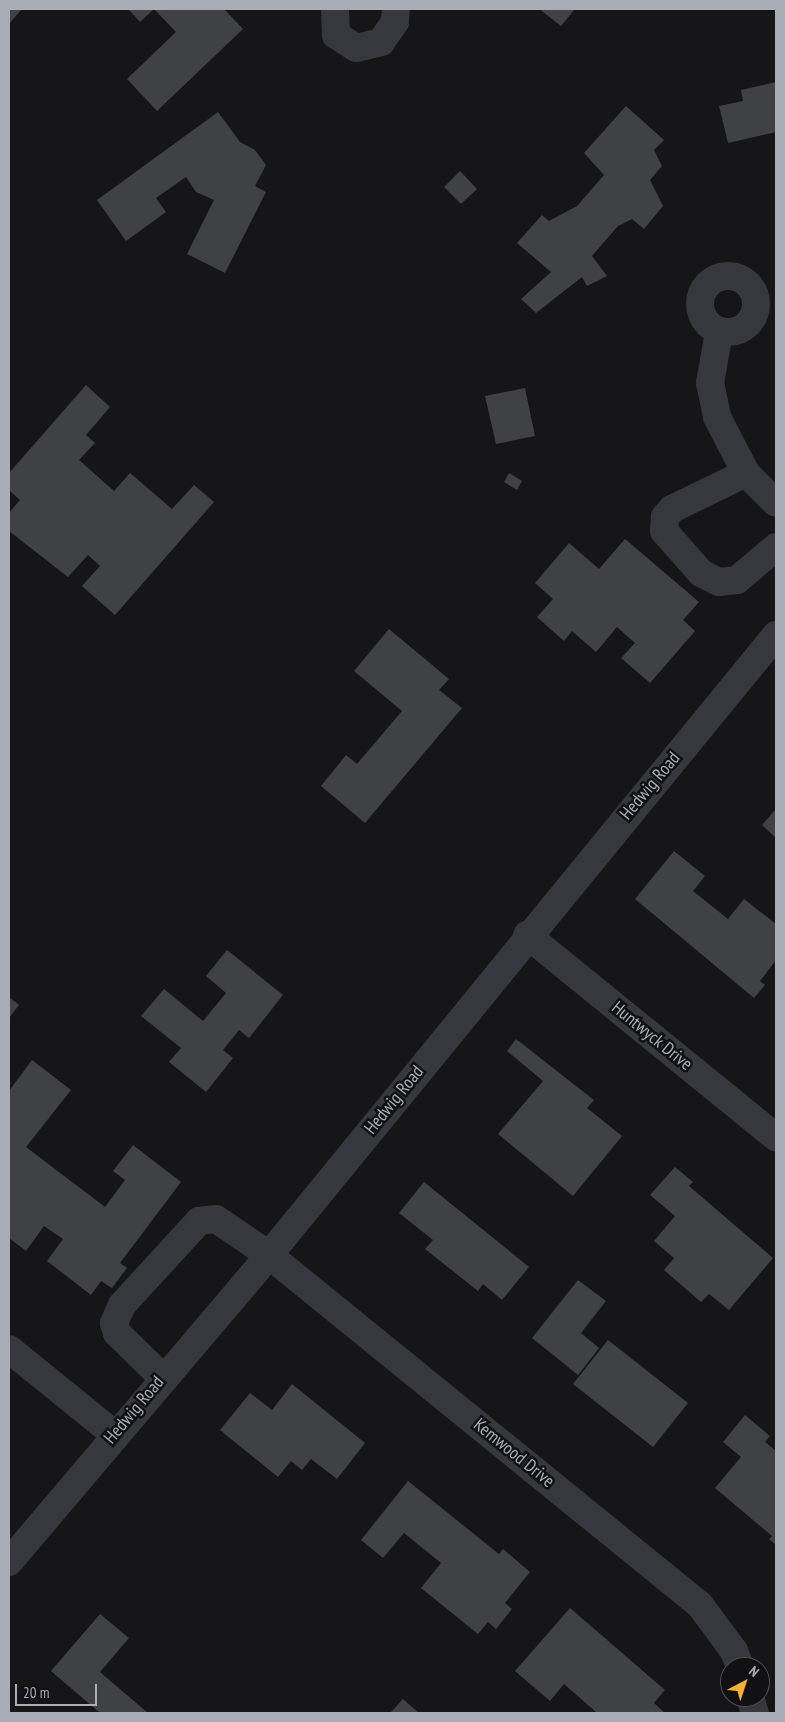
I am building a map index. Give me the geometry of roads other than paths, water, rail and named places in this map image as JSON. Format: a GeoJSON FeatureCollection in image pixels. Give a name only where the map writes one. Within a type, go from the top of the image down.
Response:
{"type":"FeatureCollection","features":[{"type":"Feature","properties":{"kind":"street"},"geometry":{"type":"LineString","coordinates":[[335,9],[336,35],[356,48],[381,42],[395,22],[396,9]]}},
{"type":"Feature","properties":{"kind":"street"},"geometry":{"type":"LineString","coordinates":[[719,332],[710,383],[716,418],[746,473],[776,503]]}},
{"type":"Feature","properties":{"kind":"street"},"geometry":{"type":"LineString","coordinates":[[746,473],[672,509],[665,516],[664,531],[701,573],[719,582],[736,580],[776,547]]}},
{"type":"Feature","properties":{"kind":"street","name":"Hedwig Road"},"geometry":{"type":"LineString","coordinates":[[9,1562],[162,1376],[269,1255],[527,934],[776,635]]}},
{"type":"Feature","properties":{"kind":"street","name":"Huntwyck Drive"},"geometry":{"type":"LineString","coordinates":[[527,934],[776,1137]]}},
{"type":"Feature","properties":{"kind":"street","name":"Kemwood Drive"},"geometry":{"type":"LineString","coordinates":[[162,1376],[117,1333],[114,1323],[122,1305],[199,1221],[216,1219],[231,1225],[269,1255],[700,1605],[734,1651],[736,1657]]}},
{"type":"Feature","properties":{"kind":"street"},"geometry":{"type":"LineString","coordinates":[[9,1349],[114,1434]]}}]}
